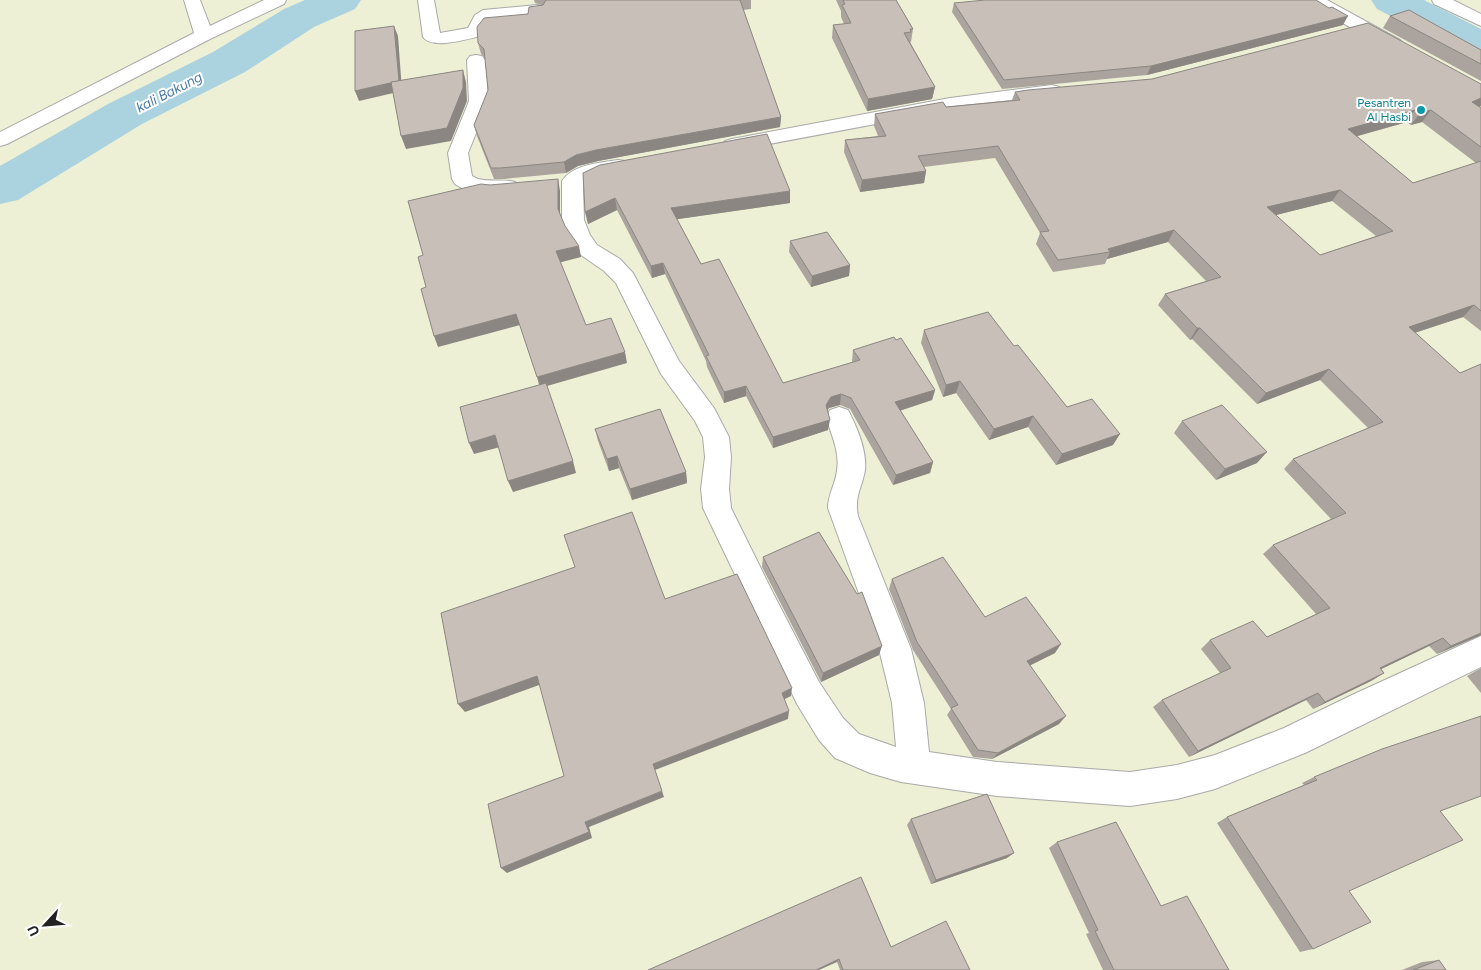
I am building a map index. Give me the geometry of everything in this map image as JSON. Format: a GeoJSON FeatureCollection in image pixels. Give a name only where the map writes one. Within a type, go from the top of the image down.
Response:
{"type":"FeatureCollection","features":[{"type":"Feature","properties":{"kind":"street"},"geometry":{"type":"LineString","coordinates":[[192,0],[204,35]]}},
{"type":"Feature","properties":{"kind":"street"},"geometry":{"type":"LineString","coordinates":[[0,140],[204,35],[278,0]]}},
{"type":"Feature","properties":{"kind":"street"},"geometry":{"type":"LineString","coordinates":[[426,0],[432,37],[436,39],[475,32],[481,19],[489,14],[537,10]]}},
{"type":"Feature","properties":{"kind":"street"},"geometry":{"type":"LineString","coordinates":[[1314,0],[1405,50]]}},
{"type":"Feature","properties":{"kind":"street"},"geometry":{"type":"LineString","coordinates":[[1440,0],[1481,21]]}},
{"type":"Feature","properties":{"kind":"street"},"geometry":{"type":"LineString","coordinates":[[1329,36],[1363,27]]}},
{"type":"Feature","properties":{"kind":"street"},"geometry":{"type":"LineString","coordinates":[[476,60],[479,100],[458,153],[462,179],[474,187],[522,186]]}},
{"type":"Feature","properties":{"kind":"street"},"geometry":{"type":"LineString","coordinates":[[709,149],[950,104],[1078,89]]}},
{"type":"Feature","properties":{"kind":"street"},"geometry":{"type":"LineString","coordinates":[[642,162],[585,172],[562,182],[573,220],[580,237],[589,250],[612,265],[625,280],[670,367],[705,415],[716,437],[718,457],[715,489],[718,508],[762,603],[808,693],[831,729],[847,746],[870,756],[914,767],[997,780],[1130,789],[1177,782],[1215,772],[1293,741],[1476,661]]}},
{"type":"Feature","properties":{"kind":"street"},"geometry":{"type":"LineString","coordinates":[[839,417],[850,453],[851,470],[841,502],[844,516],[895,649],[908,703],[914,767]]}},
{"type":"Feature","properties":{"kind":"green space"},"geometry":{"type":"Polygon","coordinates":[[[0,0],[1481,0],[1481,970],[0,970],[0,0]]]}},
{"type":"Feature","properties":{"kind":"building"},"geometry":{"type":"Polygon","coordinates":[[[546,0],[740,0],[781,117],[596,150],[576,155],[564,162],[491,168],[474,125],[488,90],[484,49],[478,43],[477,27],[484,18],[528,14],[529,7],[543,5],[546,0]]]}},
{"type":"Feature","properties":{"kind":"building"},"geometry":{"type":"Polygon","coordinates":[[[843,0],[896,0],[913,29],[910,29],[911,32],[904,33],[935,87],[868,99],[833,25],[851,23],[842,5],[845,4],[843,0]]]}},
{"type":"Feature","properties":{"kind":"building"},"geometry":{"type":"Polygon","coordinates":[[[985,0],[1316,0],[1348,16],[1151,66],[1004,80],[954,3],[985,0]]]}},
{"type":"Feature","properties":{"kind":"building"},"geometry":{"type":"Polygon","coordinates":[[[1409,10],[1481,50],[1481,64],[1390,16],[1409,10]]]}},
{"type":"Feature","properties":{"kind":"building"},"geometry":{"type":"Polygon","coordinates":[[[1368,23],[1481,84],[1481,98],[1472,102],[1481,108],[1481,147],[1431,110],[1420,113],[1415,110],[1348,129],[1413,183],[1481,161],[1481,311],[1474,305],[1409,327],[1460,373],[1481,364],[1481,633],[1451,646],[1443,638],[1380,668],[1384,673],[1325,702],[1318,693],[1198,751],[1162,700],[1231,668],[1210,640],[1253,621],[1267,637],[1330,608],[1273,545],[1346,513],[1293,459],[1383,422],[1329,369],[1266,393],[1200,328],[1197,328],[1165,294],[1221,277],[1174,230],[1108,249],[1110,252],[1058,260],[1040,232],[1049,231],[998,146],[918,156],[926,171],[862,180],[845,140],[886,136],[875,114],[943,102],[946,107],[1020,100],[1015,92],[1028,90],[1152,79],[1368,23]],[[1340,190],[1267,207],[1320,255],[1393,231],[1340,190]]]}},
{"type":"Feature","properties":{"kind":"building"},"geometry":{"type":"Polygon","coordinates":[[[394,26],[399,81],[355,91],[355,31],[394,26]]]}},
{"type":"Feature","properties":{"kind":"building"},"geometry":{"type":"Polygon","coordinates":[[[463,70],[463,88],[447,128],[401,136],[391,82],[463,70]]]}},
{"type":"Feature","properties":{"kind":"building"},"geometry":{"type":"Polygon","coordinates":[[[767,134],[790,191],[671,208],[701,264],[719,259],[783,383],[860,360],[853,350],[894,337],[896,340],[901,338],[935,390],[895,402],[933,462],[896,475],[851,398],[841,394],[831,397],[826,405],[830,420],[773,437],[746,386],[724,392],[706,356],[709,355],[663,263],[651,266],[615,198],[585,212],[583,173],[600,165],[767,134]]]}},
{"type":"Feature","properties":{"kind":"building"},"geometry":{"type":"Polygon","coordinates":[[[558,179],[558,209],[565,226],[579,246],[556,251],[586,325],[611,318],[625,352],[537,377],[516,314],[434,336],[421,289],[426,287],[418,257],[423,255],[408,201],[481,184],[490,185],[558,179]]]}},
{"type":"Feature","properties":{"kind":"building"},"geometry":{"type":"Polygon","coordinates":[[[827,232],[850,265],[812,276],[790,241],[827,232]]]}},
{"type":"Feature","properties":{"kind":"building"},"geometry":{"type":"Polygon","coordinates":[[[988,312],[1014,346],[1018,345],[1067,407],[1092,399],[1120,434],[1062,454],[1033,416],[994,429],[960,381],[946,385],[924,330],[988,312]]]}},
{"type":"Feature","properties":{"kind":"building"},"geometry":{"type":"Polygon","coordinates":[[[546,383],[573,461],[508,481],[495,435],[469,443],[460,407],[546,383]]]}},
{"type":"Feature","properties":{"kind":"building"},"geometry":{"type":"Polygon","coordinates":[[[1222,405],[1267,452],[1225,469],[1182,421],[1222,405]]]}},
{"type":"Feature","properties":{"kind":"building"},"geometry":{"type":"Polygon","coordinates":[[[660,409],[686,472],[630,489],[617,456],[607,459],[595,429],[660,409]]]}},
{"type":"Feature","properties":{"kind":"building"},"geometry":{"type":"Polygon","coordinates":[[[632,512],[665,599],[737,574],[792,688],[782,693],[789,711],[653,764],[662,791],[585,822],[589,832],[501,868],[488,804],[564,776],[537,676],[458,704],[441,613],[575,567],[564,535],[632,512]]]}},
{"type":"Feature","properties":{"kind":"building"},"geometry":{"type":"Polygon","coordinates":[[[819,532],[857,594],[862,592],[882,646],[823,673],[763,557],[819,532]]]}},
{"type":"Feature","properties":{"kind":"building"},"geometry":{"type":"Polygon","coordinates":[[[943,557],[985,617],[1026,597],[1061,644],[1027,661],[1066,716],[998,753],[978,750],[951,708],[958,705],[917,642],[892,579],[943,557]]]}},
{"type":"Feature","properties":{"kind":"building"},"geometry":{"type":"Polygon","coordinates":[[[1481,716],[1481,796],[1440,811],[1463,840],[1349,891],[1371,922],[1313,949],[1227,817],[1317,780],[1314,777],[1382,749],[1481,716]]]}},
{"type":"Feature","properties":{"kind":"building"},"geometry":{"type":"Polygon","coordinates":[[[987,794],[1014,853],[936,880],[911,819],[987,794]]]}},
{"type":"Feature","properties":{"kind":"building"},"geometry":{"type":"Polygon","coordinates":[[[1116,822],[1161,906],[1187,896],[1229,970],[1114,970],[1095,931],[1098,930],[1057,842],[1116,822]]]}},
{"type":"Feature","properties":{"kind":"building"},"geometry":{"type":"Polygon","coordinates":[[[861,877],[891,947],[946,921],[970,970],[843,970],[839,959],[816,970],[648,970],[861,877]]]}},
{"type":"Feature","properties":{"kind":"building"},"geometry":{"type":"Polygon","coordinates":[[[1439,960],[1446,970],[1413,970],[1439,960]]]}},
{"type":"Feature","properties":{"kind":"waterway","name":"kali Bakung"},"geometry":{"type":"LineString","coordinates":[[0,188],[125,114],[229,62],[299,18],[340,0]]}},
{"type":"Feature","properties":{"kind":"waterway","name":"kali Bakung"},"geometry":{"type":"LineString","coordinates":[[1392,0],[1481,46]]}},
{"type":"Feature","properties":{"kind":"place","name":"Pesantren Al Hasbi"},"geometry":{"type":"Point","coordinates":[1421,110]}}]}
